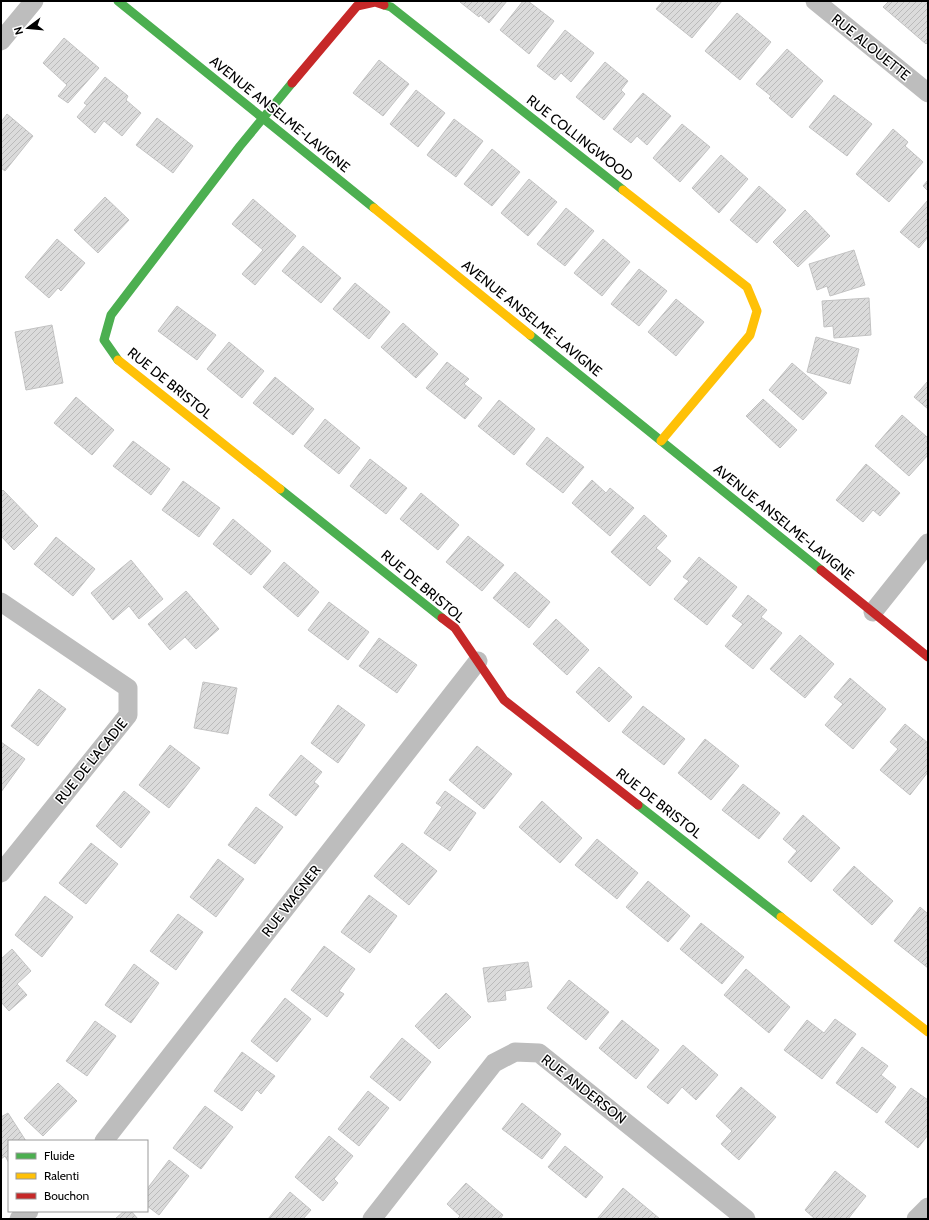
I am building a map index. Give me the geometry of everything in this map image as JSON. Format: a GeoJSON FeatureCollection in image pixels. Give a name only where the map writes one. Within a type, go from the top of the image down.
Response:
{"type":"FeatureCollection","features":[{"type":"Feature","properties":{"kind":"street"},"geometry":{"type":"LineString","coordinates":[[1,42],[34,1]]}},
{"type":"Feature","properties":{"kind":"street","name":"AVENUE ANSELME-LAVIGNE"},"geometry":{"type":"LineString","coordinates":[[118,1],[928,657]]}},
{"type":"Feature","properties":{"kind":"street","name":"RUE ALOUETTE"},"geometry":{"type":"LineString","coordinates":[[814,1],[928,92]]}},
{"type":"Feature","properties":{"kind":"street","name":"RUE COLLINGWOOD"},"geometry":{"type":"LineString","coordinates":[[262,119],[357,6],[375,2],[391,7],[747,287],[757,311],[750,334],[661,441]]}},
{"type":"Feature","properties":{"kind":"street","name":"RUE DE BRISTOL"},"geometry":{"type":"LineString","coordinates":[[262,119],[111,315],[104,340],[119,361],[455,628],[504,700],[928,1032]]}},
{"type":"Feature","properties":{"kind":"street"},"geometry":{"type":"LineString","coordinates":[[872,612],[928,543]]}},
{"type":"Feature","properties":{"kind":"street","name":"RUE DE L'ACADIE"},"geometry":{"type":"LineString","coordinates":[[1,602],[128,688],[128,714],[1,873]]}},
{"type":"Feature","properties":{"kind":"street","name":"RUE WAGNER"},"geometry":{"type":"LineString","coordinates":[[105,1140],[478,661]]}},
{"type":"Feature","properties":{"kind":"street","name":"RUE ANDERSON"},"geometry":{"type":"LineString","coordinates":[[372,1219],[494,1062],[515,1052],[539,1053],[746,1219]]}},
{"type":"Feature","properties":{"kind":"street"},"geometry":{"type":"LineString","coordinates":[[916,1219],[928,1207]]}},
{"type":"Feature","properties":{"kind":"street"},"geometry":{"type":"LineString","coordinates":[[19,1219],[29,1212]]}},
{"type":"Feature","properties":{"kind":"building"},"geometry":{"type":"Polygon","coordinates":[[[460,1],[507,1],[489,23],[480,15],[479,17],[460,1]]]}},
{"type":"Feature","properties":{"kind":"building"},"geometry":{"type":"Polygon","coordinates":[[[523,1],[528,1],[554,21],[529,54],[500,30],[523,1]]]}},
{"type":"Feature","properties":{"kind":"building"},"geometry":{"type":"Polygon","coordinates":[[[663,1],[722,1],[692,38],[656,9],[663,1]]]}},
{"type":"Feature","properties":{"kind":"building"},"geometry":{"type":"Polygon","coordinates":[[[889,1],[928,1],[928,42],[926,44],[883,7],[889,1]]]}},
{"type":"Feature","properties":{"kind":"building"},"geometry":{"type":"Polygon","coordinates":[[[737,13],[771,42],[740,80],[705,51],[737,13]]]}},
{"type":"Feature","properties":{"kind":"building"},"geometry":{"type":"Polygon","coordinates":[[[565,30],[594,53],[571,82],[561,73],[555,80],[537,66],[565,30]]]}},
{"type":"Feature","properties":{"kind":"building"},"geometry":{"type":"Polygon","coordinates":[[[64,38],[99,68],[68,103],[58,96],[67,85],[43,63],[64,38]]]}},
{"type":"Feature","properties":{"kind":"building"},"geometry":{"type":"Polygon","coordinates":[[[787,49],[823,81],[792,118],[769,98],[771,96],[756,84],[787,49]]]}},
{"type":"Feature","properties":{"kind":"building"},"geometry":{"type":"Polygon","coordinates":[[[379,60],[409,84],[383,116],[353,93],[379,60]]]}},
{"type":"Feature","properties":{"kind":"building"},"geometry":{"type":"Polygon","coordinates":[[[605,62],[628,81],[621,90],[625,94],[604,120],[576,97],[605,62]]]}},
{"type":"Feature","properties":{"kind":"building"},"geometry":{"type":"Polygon","coordinates":[[[105,77],[128,96],[126,100],[141,113],[122,136],[104,121],[95,133],[77,117],[87,105],[84,103],[105,77]]]}},
{"type":"Feature","properties":{"kind":"building"},"geometry":{"type":"Polygon","coordinates":[[[416,90],[445,113],[418,147],[390,124],[416,90]]]}},
{"type":"Feature","properties":{"kind":"building"},"geometry":{"type":"Polygon","coordinates":[[[643,93],[671,116],[647,145],[637,136],[631,143],[613,129],[643,93]]]}},
{"type":"Feature","properties":{"kind":"building"},"geometry":{"type":"Polygon","coordinates":[[[834,95],[872,124],[847,156],[809,127],[834,95]]]}},
{"type":"Feature","properties":{"kind":"building"},"geometry":{"type":"Polygon","coordinates":[[[7,114],[33,136],[5,171],[1,168],[1,122],[7,114]]]}},
{"type":"Feature","properties":{"kind":"building"},"geometry":{"type":"Polygon","coordinates":[[[157,118],[193,146],[173,173],[136,145],[157,118]]]}},
{"type":"Feature","properties":{"kind":"building"},"geometry":{"type":"Polygon","coordinates":[[[454,119],[483,141],[456,177],[427,155],[454,119]]]}},
{"type":"Feature","properties":{"kind":"building"},"geometry":{"type":"Polygon","coordinates":[[[682,124],[710,147],[680,182],[653,158],[682,124]]]}},
{"type":"Feature","properties":{"kind":"building"},"geometry":{"type":"Polygon","coordinates":[[[893,129],[908,142],[905,146],[923,162],[889,202],[856,174],[893,129]]]}},
{"type":"Feature","properties":{"kind":"building"},"geometry":{"type":"Polygon","coordinates":[[[492,149],[520,172],[492,206],[464,184],[492,149]]]}},
{"type":"Feature","properties":{"kind":"building"},"geometry":{"type":"Polygon","coordinates":[[[721,155],[748,179],[719,213],[692,188],[721,155]]]}},
{"type":"Feature","properties":{"kind":"building"},"geometry":{"type":"Polygon","coordinates":[[[529,179],[557,202],[528,236],[501,213],[529,179]]]}},
{"type":"Feature","properties":{"kind":"building"},"geometry":{"type":"Polygon","coordinates":[[[928,180],[928,191],[923,186],[928,180]]]}},
{"type":"Feature","properties":{"kind":"building"},"geometry":{"type":"Polygon","coordinates":[[[759,186],[786,210],[757,243],[730,220],[759,186]]]}},
{"type":"Feature","properties":{"kind":"building"},"geometry":{"type":"Polygon","coordinates":[[[105,197],[129,220],[98,253],[74,230],[105,197]]]}},
{"type":"Feature","properties":{"kind":"building"},"geometry":{"type":"Polygon","coordinates":[[[253,199],[296,236],[255,285],[242,274],[263,250],[232,224],[253,199]]]}},
{"type":"Feature","properties":{"kind":"building"},"geometry":{"type":"Polygon","coordinates":[[[928,200],[928,237],[919,248],[900,232],[928,200]]]}},
{"type":"Feature","properties":{"kind":"building"},"geometry":{"type":"Polygon","coordinates":[[[566,208],[594,231],[565,266],[537,244],[566,208]]]}},
{"type":"Feature","properties":{"kind":"building"},"geometry":{"type":"Polygon","coordinates":[[[805,210],[830,236],[798,267],[773,242],[805,210]]]}},
{"type":"Feature","properties":{"kind":"building"},"geometry":{"type":"Polygon","coordinates":[[[57,239],[85,263],[61,291],[58,288],[49,298],[25,277],[57,239]]]}},
{"type":"Feature","properties":{"kind":"building"},"geometry":{"type":"Polygon","coordinates":[[[603,239],[630,262],[602,296],[574,273],[603,239]]]}},
{"type":"Feature","properties":{"kind":"building"},"geometry":{"type":"Polygon","coordinates":[[[303,246],[341,278],[321,303],[282,271],[303,246]]]}},
{"type":"Feature","properties":{"kind":"building"},"geometry":{"type":"Polygon","coordinates":[[[854,250],[865,285],[830,296],[827,286],[817,290],[809,264],[854,250]]]}},
{"type":"Feature","properties":{"kind":"building"},"geometry":{"type":"Polygon","coordinates":[[[639,269],[667,291],[639,326],[611,304],[639,269]]]}},
{"type":"Feature","properties":{"kind":"building"},"geometry":{"type":"Polygon","coordinates":[[[355,283],[390,312],[369,339],[333,309],[355,283]]]}},
{"type":"Feature","properties":{"kind":"building"},"geometry":{"type":"Polygon","coordinates":[[[869,298],[871,335],[834,338],[833,326],[824,327],[822,301],[869,298]]]}},
{"type":"Feature","properties":{"kind":"building"},"geometry":{"type":"Polygon","coordinates":[[[676,299],[704,322],[676,356],[648,332],[676,299]]]}},
{"type":"Feature","properties":{"kind":"building"},"geometry":{"type":"Polygon","coordinates":[[[177,306],[216,335],[197,360],[158,331],[177,306]]]}},
{"type":"Feature","properties":{"kind":"building"},"geometry":{"type":"Polygon","coordinates":[[[403,323],[438,354],[416,378],[381,347],[403,323]]]}},
{"type":"Feature","properties":{"kind":"building"},"geometry":{"type":"Polygon","coordinates":[[[52,325],[63,383],[26,390],[15,332],[52,325]]]}},
{"type":"Feature","properties":{"kind":"building"},"geometry":{"type":"Polygon","coordinates":[[[816,337],[859,349],[850,384],[807,372],[816,337]]]}},
{"type":"Feature","properties":{"kind":"building"},"geometry":{"type":"Polygon","coordinates":[[[229,342],[264,371],[242,398],[207,369],[229,342]]]}},
{"type":"Feature","properties":{"kind":"building"},"geometry":{"type":"Polygon","coordinates":[[[447,362],[469,379],[464,384],[482,398],[465,419],[426,388],[447,362]]]}},
{"type":"Feature","properties":{"kind":"building"},"geometry":{"type":"Polygon","coordinates":[[[792,363],[827,393],[803,420],[769,390],[792,363]]]}},
{"type":"Feature","properties":{"kind":"building"},"geometry":{"type":"Polygon","coordinates":[[[275,377],[314,409],[293,435],[253,403],[275,377]]]}},
{"type":"Feature","properties":{"kind":"building"},"geometry":{"type":"Polygon","coordinates":[[[928,381],[928,409],[914,397],[928,381]]]}},
{"type":"Feature","properties":{"kind":"building"},"geometry":{"type":"Polygon","coordinates":[[[76,397],[114,430],[92,455],[54,423],[76,397]]]}},
{"type":"Feature","properties":{"kind":"building"},"geometry":{"type":"Polygon","coordinates":[[[763,399],[797,430],[780,448],[746,416],[763,399]]]}},
{"type":"Feature","properties":{"kind":"building"},"geometry":{"type":"Polygon","coordinates":[[[499,400],[535,429],[514,455],[478,426],[499,400]]]}},
{"type":"Feature","properties":{"kind":"building"},"geometry":{"type":"Polygon","coordinates":[[[902,415],[928,438],[928,455],[909,476],[875,446],[902,415]]]}},
{"type":"Feature","properties":{"kind":"building"},"geometry":{"type":"Polygon","coordinates":[[[325,419],[360,448],[339,474],[304,446],[325,419]]]}},
{"type":"Feature","properties":{"kind":"building"},"geometry":{"type":"Polygon","coordinates":[[[547,437],[584,467],[563,493],[526,464],[547,437]]]}},
{"type":"Feature","properties":{"kind":"building"},"geometry":{"type":"Polygon","coordinates":[[[133,441],[170,469],[151,495],[113,466],[133,441]]]}},
{"type":"Feature","properties":{"kind":"building"},"geometry":{"type":"Polygon","coordinates":[[[370,459],[407,488],[386,514],[350,486],[370,459]]]}},
{"type":"Feature","properties":{"kind":"building"},"geometry":{"type":"Polygon","coordinates":[[[866,464],[900,493],[880,516],[873,510],[863,522],[836,500],[866,464]]]}},
{"type":"Feature","properties":{"kind":"building"},"geometry":{"type":"Polygon","coordinates":[[[592,480],[606,493],[610,488],[634,508],[610,536],[572,503],[592,480]]]}},
{"type":"Feature","properties":{"kind":"building"},"geometry":{"type":"Polygon","coordinates":[[[183,481],[220,508],[199,537],[162,510],[183,481]]]}},
{"type":"Feature","properties":{"kind":"building"},"geometry":{"type":"Polygon","coordinates":[[[3,490],[38,526],[14,550],[1,536],[1,492],[3,490]]]}},
{"type":"Feature","properties":{"kind":"building"},"geometry":{"type":"Polygon","coordinates":[[[421,493],[459,525],[438,550],[400,519],[421,493]]]}},
{"type":"Feature","properties":{"kind":"building"},"geometry":{"type":"Polygon","coordinates":[[[644,515],[667,536],[656,548],[671,561],[650,586],[611,552],[644,515]]]}},
{"type":"Feature","properties":{"kind":"building"},"geometry":{"type":"Polygon","coordinates":[[[233,519],[271,551],[251,575],[213,544],[233,519]]]}},
{"type":"Feature","properties":{"kind":"building"},"geometry":{"type":"Polygon","coordinates":[[[468,536],[504,565],[482,591],[446,562],[468,536]]]}},
{"type":"Feature","properties":{"kind":"building"},"geometry":{"type":"Polygon","coordinates":[[[56,537],[95,569],[73,596],[34,564],[56,537]]]}},
{"type":"Feature","properties":{"kind":"building"},"geometry":{"type":"Polygon","coordinates":[[[699,557],[737,587],[707,625],[674,599],[689,581],[683,577],[699,557]]]}},
{"type":"Feature","properties":{"kind":"building"},"geometry":{"type":"Polygon","coordinates":[[[131,560],[163,599],[139,619],[129,606],[113,620],[91,593],[131,560]]]}},
{"type":"Feature","properties":{"kind":"building"},"geometry":{"type":"Polygon","coordinates":[[[284,562],[319,592],[298,617],[263,587],[284,562]]]}},
{"type":"Feature","properties":{"kind":"building"},"geometry":{"type":"Polygon","coordinates":[[[515,572],[550,602],[529,628],[493,598],[515,572]]]}},
{"type":"Feature","properties":{"kind":"building"},"geometry":{"type":"Polygon","coordinates":[[[186,591],[219,629],[196,649],[185,637],[170,650],[148,624],[186,591]]]}},
{"type":"Feature","properties":{"kind":"building"},"geometry":{"type":"Polygon","coordinates":[[[748,595],[767,610],[761,617],[782,633],[753,669],[725,646],[743,624],[732,616],[748,595]]]}},
{"type":"Feature","properties":{"kind":"building"},"geometry":{"type":"Polygon","coordinates":[[[329,602],[369,632],[348,660],[308,630],[329,602]]]}},
{"type":"Feature","properties":{"kind":"building"},"geometry":{"type":"Polygon","coordinates":[[[556,619],[589,650],[567,675],[533,644],[556,619]]]}},
{"type":"Feature","properties":{"kind":"building"},"geometry":{"type":"Polygon","coordinates":[[[800,635],[834,664],[805,698],[770,669],[800,635]]]}},
{"type":"Feature","properties":{"kind":"building"},"geometry":{"type":"Polygon","coordinates":[[[379,638],[417,665],[397,693],[359,666],[379,638]]]}},
{"type":"Feature","properties":{"kind":"building"},"geometry":{"type":"Polygon","coordinates":[[[599,667],[632,697],[609,722],[576,692],[599,667]]]}},
{"type":"Feature","properties":{"kind":"building"},"geometry":{"type":"Polygon","coordinates":[[[850,678],[886,709],[853,749],[825,725],[843,704],[834,697],[850,678]]]}},
{"type":"Feature","properties":{"kind":"building"},"geometry":{"type":"Polygon","coordinates":[[[203,682],[237,688],[228,734],[194,728],[203,682]]]}},
{"type":"Feature","properties":{"kind":"building"},"geometry":{"type":"Polygon","coordinates":[[[39,689],[66,709],[38,746],[11,726],[39,689]]]}},
{"type":"Feature","properties":{"kind":"building"},"geometry":{"type":"Polygon","coordinates":[[[338,705],[365,725],[338,763],[311,743],[338,705]]]}},
{"type":"Feature","properties":{"kind":"building"},"geometry":{"type":"Polygon","coordinates":[[[643,706],[685,739],[664,765],[622,732],[643,706]]]}},
{"type":"Feature","properties":{"kind":"building"},"geometry":{"type":"Polygon","coordinates":[[[905,724],[928,743],[928,772],[910,795],[880,770],[898,749],[890,742],[905,724]]]}},
{"type":"Feature","properties":{"kind":"building"},"geometry":{"type":"Polygon","coordinates":[[[705,739],[739,766],[711,800],[678,773],[705,739]]]}},
{"type":"Feature","properties":{"kind":"building"},"geometry":{"type":"Polygon","coordinates":[[[1,742],[25,759],[1,792],[1,742]]]}},
{"type":"Feature","properties":{"kind":"building"},"geometry":{"type":"Polygon","coordinates":[[[170,745],[200,768],[169,808],[139,785],[170,745]]]}},
{"type":"Feature","properties":{"kind":"building"},"geometry":{"type":"Polygon","coordinates":[[[477,746],[512,774],[484,809],[449,780],[477,746]]]}},
{"type":"Feature","properties":{"kind":"building"},"geometry":{"type":"Polygon","coordinates":[[[301,755],[322,772],[314,782],[319,786],[296,816],[269,795],[301,755]]]}},
{"type":"Feature","properties":{"kind":"building"},"geometry":{"type":"Polygon","coordinates":[[[743,784],[780,813],[759,839],[722,810],[743,784]]]}},
{"type":"Feature","properties":{"kind":"building"},"geometry":{"type":"Polygon","coordinates":[[[124,791],[150,812],[121,848],[96,826],[124,791]]]}},
{"type":"Feature","properties":{"kind":"building"},"geometry":{"type":"Polygon","coordinates":[[[445,791],[476,813],[450,851],[424,833],[442,807],[436,803],[445,791]]]}},
{"type":"Feature","properties":{"kind":"building"},"geometry":{"type":"Polygon","coordinates":[[[542,801],[582,838],[560,863],[519,827],[542,801]]]}},
{"type":"Feature","properties":{"kind":"building"},"geometry":{"type":"Polygon","coordinates":[[[256,807],[283,827],[255,864],[228,845],[256,807]]]}},
{"type":"Feature","properties":{"kind":"building"},"geometry":{"type":"Polygon","coordinates":[[[803,815],[840,848],[811,882],[788,862],[797,851],[783,839],[803,815]]]}},
{"type":"Feature","properties":{"kind":"building"},"geometry":{"type":"Polygon","coordinates":[[[597,839],[638,873],[617,899],[575,865],[597,839]]]}},
{"type":"Feature","properties":{"kind":"building"},"geometry":{"type":"Polygon","coordinates":[[[91,843],[118,864],[86,904],[59,883],[91,843]]]}},
{"type":"Feature","properties":{"kind":"building"},"geometry":{"type":"Polygon","coordinates":[[[402,843],[437,871],[409,905],[374,876],[402,843]]]}},
{"type":"Feature","properties":{"kind":"building"},"geometry":{"type":"Polygon","coordinates":[[[218,859],[244,879],[216,917],[190,897],[218,859]]]}},
{"type":"Feature","properties":{"kind":"building"},"geometry":{"type":"Polygon","coordinates":[[[854,866],[893,901],[872,925],[833,890],[854,866]]]}},
{"type":"Feature","properties":{"kind":"building"},"geometry":{"type":"Polygon","coordinates":[[[648,881],[690,916],[668,942],[626,907],[648,881]]]}},
{"type":"Feature","properties":{"kind":"building"},"geometry":{"type":"Polygon","coordinates":[[[369,895],[397,916],[370,953],[341,932],[369,895]]]}},
{"type":"Feature","properties":{"kind":"building"},"geometry":{"type":"Polygon","coordinates":[[[45,896],[73,917],[42,957],[15,935],[45,896]]]}},
{"type":"Feature","properties":{"kind":"building"},"geometry":{"type":"Polygon","coordinates":[[[920,907],[928,914],[928,968],[894,941],[920,907]]]}},
{"type":"Feature","properties":{"kind":"building"},"geometry":{"type":"Polygon","coordinates":[[[178,914],[203,932],[176,970],[150,951],[178,914]]]}},
{"type":"Feature","properties":{"kind":"building"},"geometry":{"type":"Polygon","coordinates":[[[701,923],[744,957],[722,984],[680,949],[701,923]]]}},
{"type":"Feature","properties":{"kind":"building"},"geometry":{"type":"Polygon","coordinates":[[[324,946],[355,969],[339,991],[344,994],[327,1017],[291,990],[324,946]]]}},
{"type":"Feature","properties":{"kind":"building"},"geometry":{"type":"Polygon","coordinates":[[[12,949],[31,971],[17,984],[27,995],[9,1011],[1,1002],[1,959],[12,949]]]}},
{"type":"Feature","properties":{"kind":"building"},"geometry":{"type":"Polygon","coordinates":[[[528,962],[532,987],[505,991],[506,1000],[488,1002],[483,968],[528,962]]]}},
{"type":"Feature","properties":{"kind":"building"},"geometry":{"type":"Polygon","coordinates":[[[134,964],[159,983],[131,1023],[105,1005],[134,964]]]}},
{"type":"Feature","properties":{"kind":"building"},"geometry":{"type":"Polygon","coordinates":[[[746,969],[790,1007],[769,1033],[724,995],[746,969]]]}},
{"type":"Feature","properties":{"kind":"building"},"geometry":{"type":"Polygon","coordinates":[[[569,980],[609,1012],[586,1040],[547,1008],[569,980]]]}},
{"type":"Feature","properties":{"kind":"building"},"geometry":{"type":"Polygon","coordinates":[[[446,993],[471,1017],[439,1049],[415,1026],[446,993]]]}},
{"type":"Feature","properties":{"kind":"building"},"geometry":{"type":"Polygon","coordinates":[[[285,998],[311,1019],[277,1062],[251,1041],[285,998]]]}},
{"type":"Feature","properties":{"kind":"building"},"geometry":{"type":"Polygon","coordinates":[[[835,1019],[856,1034],[822,1079],[784,1050],[807,1020],[824,1033],[835,1019]]]}},
{"type":"Feature","properties":{"kind":"building"},"geometry":{"type":"Polygon","coordinates":[[[622,1020],[659,1050],[636,1079],[599,1048],[622,1020]]]}},
{"type":"Feature","properties":{"kind":"building"},"geometry":{"type":"Polygon","coordinates":[[[95,1021],[116,1036],[87,1076],[66,1061],[95,1021]]]}},
{"type":"Feature","properties":{"kind":"building"},"geometry":{"type":"Polygon","coordinates":[[[402,1038],[431,1062],[400,1101],[370,1077],[402,1038]]]}},
{"type":"Feature","properties":{"kind":"building"},"geometry":{"type":"Polygon","coordinates":[[[683,1045],[718,1075],[696,1100],[682,1087],[668,1104],[647,1087],[683,1045]]]}},
{"type":"Feature","properties":{"kind":"building"},"geometry":{"type":"Polygon","coordinates":[[[862,1047],[888,1066],[881,1075],[896,1087],[877,1113],[836,1083],[862,1047]]]}},
{"type":"Feature","properties":{"kind":"building"},"geometry":{"type":"Polygon","coordinates":[[[242,1052],[275,1076],[261,1094],[257,1090],[242,1111],[214,1091],[242,1052]]]}},
{"type":"Feature","properties":{"kind":"building"},"geometry":{"type":"Polygon","coordinates":[[[58,1083],[77,1101],[43,1136],[24,1118],[58,1083]]]}},
{"type":"Feature","properties":{"kind":"building"},"geometry":{"type":"Polygon","coordinates":[[[741,1087],[776,1117],[739,1160],[721,1144],[732,1131],[716,1116],[741,1087]]]}},
{"type":"Feature","properties":{"kind":"building"},"geometry":{"type":"Polygon","coordinates":[[[911,1088],[928,1100],[928,1135],[918,1148],[885,1122],[911,1088]]]}},
{"type":"Feature","properties":{"kind":"building"},"geometry":{"type":"Polygon","coordinates":[[[368,1091],[389,1108],[359,1146],[338,1129],[368,1091]]]}},
{"type":"Feature","properties":{"kind":"building"},"geometry":{"type":"Polygon","coordinates":[[[522,1103],[561,1134],[542,1159],[502,1129],[522,1103]]]}},
{"type":"Feature","properties":{"kind":"building"},"geometry":{"type":"Polygon","coordinates":[[[205,1106],[233,1127],[201,1169],[173,1148],[205,1106]]]}},
{"type":"Feature","properties":{"kind":"building"},"geometry":{"type":"Polygon","coordinates":[[[8,1113],[25,1140],[8,1140],[8,1161],[5,1156],[1,1159],[1,1117],[8,1113]]]}},
{"type":"Feature","properties":{"kind":"building"},"geometry":{"type":"Polygon","coordinates":[[[329,1136],[353,1156],[334,1179],[338,1183],[323,1201],[295,1177],[329,1136]]]}},
{"type":"Feature","properties":{"kind":"building"},"geometry":{"type":"Polygon","coordinates":[[[565,1146],[603,1177],[586,1198],[548,1167],[565,1146]]]}},
{"type":"Feature","properties":{"kind":"building"},"geometry":{"type":"Polygon","coordinates":[[[169,1160],[189,1176],[159,1215],[148,1207],[148,1188],[169,1160]]]}},
{"type":"Feature","properties":{"kind":"building"},"geometry":{"type":"Polygon","coordinates":[[[835,1171],[866,1196],[848,1219],[815,1219],[805,1210],[835,1171]]]}},
{"type":"Feature","properties":{"kind":"building"},"geometry":{"type":"Polygon","coordinates":[[[466,1183],[503,1215],[500,1219],[457,1219],[460,1216],[447,1204],[466,1183]]]}},
{"type":"Feature","properties":{"kind":"building"},"geometry":{"type":"Polygon","coordinates":[[[623,1188],[660,1219],[597,1219],[623,1188]]]}},
{"type":"Feature","properties":{"kind":"building"},"geometry":{"type":"Polygon","coordinates":[[[290,1192],[311,1210],[303,1219],[268,1219],[290,1192]]]}},
{"type":"Feature","properties":{"kind":"building"},"geometry":{"type":"Polygon","coordinates":[[[123,1212],[132,1212],[138,1219],[115,1219],[123,1212]]]}},
{"type":"Feature","properties":{"kind":"traffic: fast"},"geometry":{"type":"LineString","coordinates":[[118,1],[374,208]]}},
{"type":"Feature","properties":{"kind":"traffic: fast"},"geometry":{"type":"LineString","coordinates":[[384,5],[391,7],[623,190]]}},
{"type":"Feature","properties":{"kind":"traffic: fast"},"geometry":{"type":"LineString","coordinates":[[118,360],[104,340],[111,315],[240,146],[292,83]]}},
{"type":"Feature","properties":{"kind":"traffic: fast"},"geometry":{"type":"LineString","coordinates":[[530,335],[821,570]]}},
{"type":"Feature","properties":{"kind":"traffic: fast"},"geometry":{"type":"LineString","coordinates":[[280,489],[442,618]]}},
{"type":"Feature","properties":{"kind":"traffic: fast"},"geometry":{"type":"LineString","coordinates":[[638,805],[781,917]]}},
{"type":"Feature","properties":{"kind":"traffic: slow"},"geometry":{"type":"LineString","coordinates":[[623,190],[747,287],[757,311],[750,335],[661,441]]}},
{"type":"Feature","properties":{"kind":"traffic: slow"},"geometry":{"type":"LineString","coordinates":[[374,208],[530,335]]}},
{"type":"Feature","properties":{"kind":"traffic: slow"},"geometry":{"type":"LineString","coordinates":[[118,360],[280,489]]}},
{"type":"Feature","properties":{"kind":"traffic: slow"},"geometry":{"type":"LineString","coordinates":[[781,917],[928,1032]]}},
{"type":"Feature","properties":{"kind":"traffic: jam"},"geometry":{"type":"LineString","coordinates":[[292,83],[357,6],[375,2],[384,5]]}},
{"type":"Feature","properties":{"kind":"traffic: jam"},"geometry":{"type":"LineString","coordinates":[[821,570],[928,657]]}},
{"type":"Feature","properties":{"kind":"traffic: jam"},"geometry":{"type":"LineString","coordinates":[[442,618],[455,628],[504,700],[638,805]]}}]}
